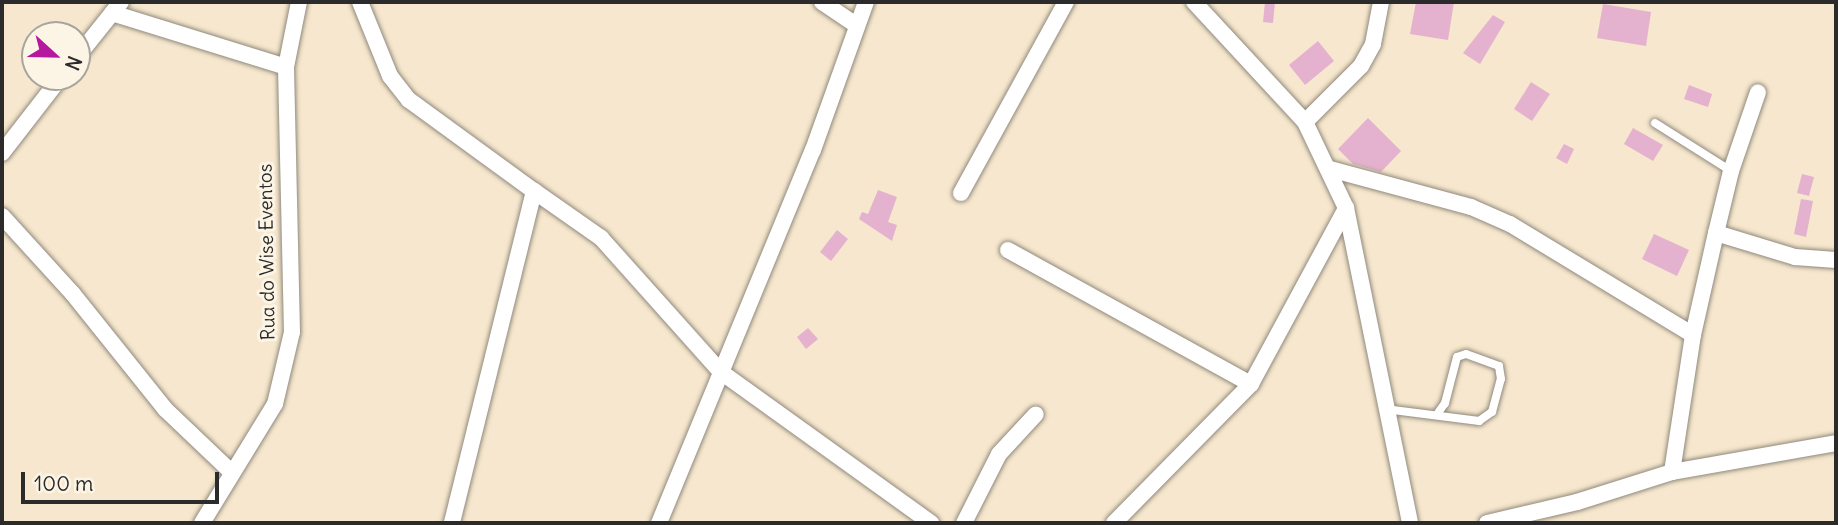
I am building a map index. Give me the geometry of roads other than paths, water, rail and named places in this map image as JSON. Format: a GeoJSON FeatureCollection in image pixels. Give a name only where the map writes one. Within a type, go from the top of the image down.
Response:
{"type":"FeatureCollection","features":[{"type":"Feature","properties":{"kind":"street","name":"Rua do Wise Eventos"},"geometry":{"type":"LineString","coordinates":[[202,523],[230,471],[275,404],[292,332],[286,67],[299,2]]}},
{"type":"Feature","properties":{"kind":"street"},"geometry":{"type":"LineString","coordinates":[[360,2],[390,76],[409,100],[601,238],[721,372],[930,523]]}},
{"type":"Feature","properties":{"kind":"street"},"geometry":{"type":"LineString","coordinates":[[822,2],[856,25]]}},
{"type":"Feature","properties":{"kind":"street"},"geometry":{"type":"LineString","coordinates":[[659,523],[813,150],[866,2]]}},
{"type":"Feature","properties":{"kind":"street"},"geometry":{"type":"LineString","coordinates":[[961,193],[1066,2]]}},
{"type":"Feature","properties":{"kind":"street"},"geometry":{"type":"LineString","coordinates":[[1194,2],[1305,122],[1330,169],[1346,208],[1410,523]]}},
{"type":"Feature","properties":{"kind":"street"},"geometry":{"type":"LineString","coordinates":[[1305,122],[1361,66],[1373,44],[1381,2]]}},
{"type":"Feature","properties":{"kind":"street"},"geometry":{"type":"LineString","coordinates":[[91,40],[117,7],[286,67]]}},
{"type":"Feature","properties":{"kind":"street"},"geometry":{"type":"LineString","coordinates":[[2,153],[50,91]]}},
{"type":"Feature","properties":{"kind":"street"},"geometry":{"type":"LineString","coordinates":[[1671,472],[1693,335],[1716,233],[1731,171],[1758,92]]}},
{"type":"Feature","properties":{"kind":"street"},"geometry":{"type":"LineString","coordinates":[[1330,169],[1471,207],[1510,224],[1693,335]]}},
{"type":"Feature","properties":{"kind":"street"},"geometry":{"type":"LineString","coordinates":[[452,523],[534,191]]}},
{"type":"Feature","properties":{"kind":"street"},"geometry":{"type":"LineString","coordinates":[[1114,523],[1251,384],[1346,208]]}},
{"type":"Feature","properties":{"kind":"street"},"geometry":{"type":"LineString","coordinates":[[2,216],[74,294],[165,409],[230,471]]}},
{"type":"Feature","properties":{"kind":"street"},"geometry":{"type":"LineString","coordinates":[[1716,233],[1796,257],[1836,258]]}},
{"type":"Feature","properties":{"kind":"street"},"geometry":{"type":"LineString","coordinates":[[1008,250],[1251,384]]}},
{"type":"Feature","properties":{"kind":"street"},"geometry":{"type":"LineString","coordinates":[[964,523],[999,454],[1035,414]]}},
{"type":"Feature","properties":{"kind":"street"},"geometry":{"type":"LineString","coordinates":[[1487,523],[1577,502],[1671,472],[1836,443]]}},
{"type":"Feature","properties":{"kind":"lane"},"geometry":{"type":"LineString","coordinates":[[1655,123],[1731,171]]}},
{"type":"Feature","properties":{"kind":"lane"},"geometry":{"type":"LineString","coordinates":[[1385,410],[1438,413],[1479,421],[1492,412],[1501,379],[1499,366],[1466,354],[1457,357],[1446,403],[1438,413]]}}]}
